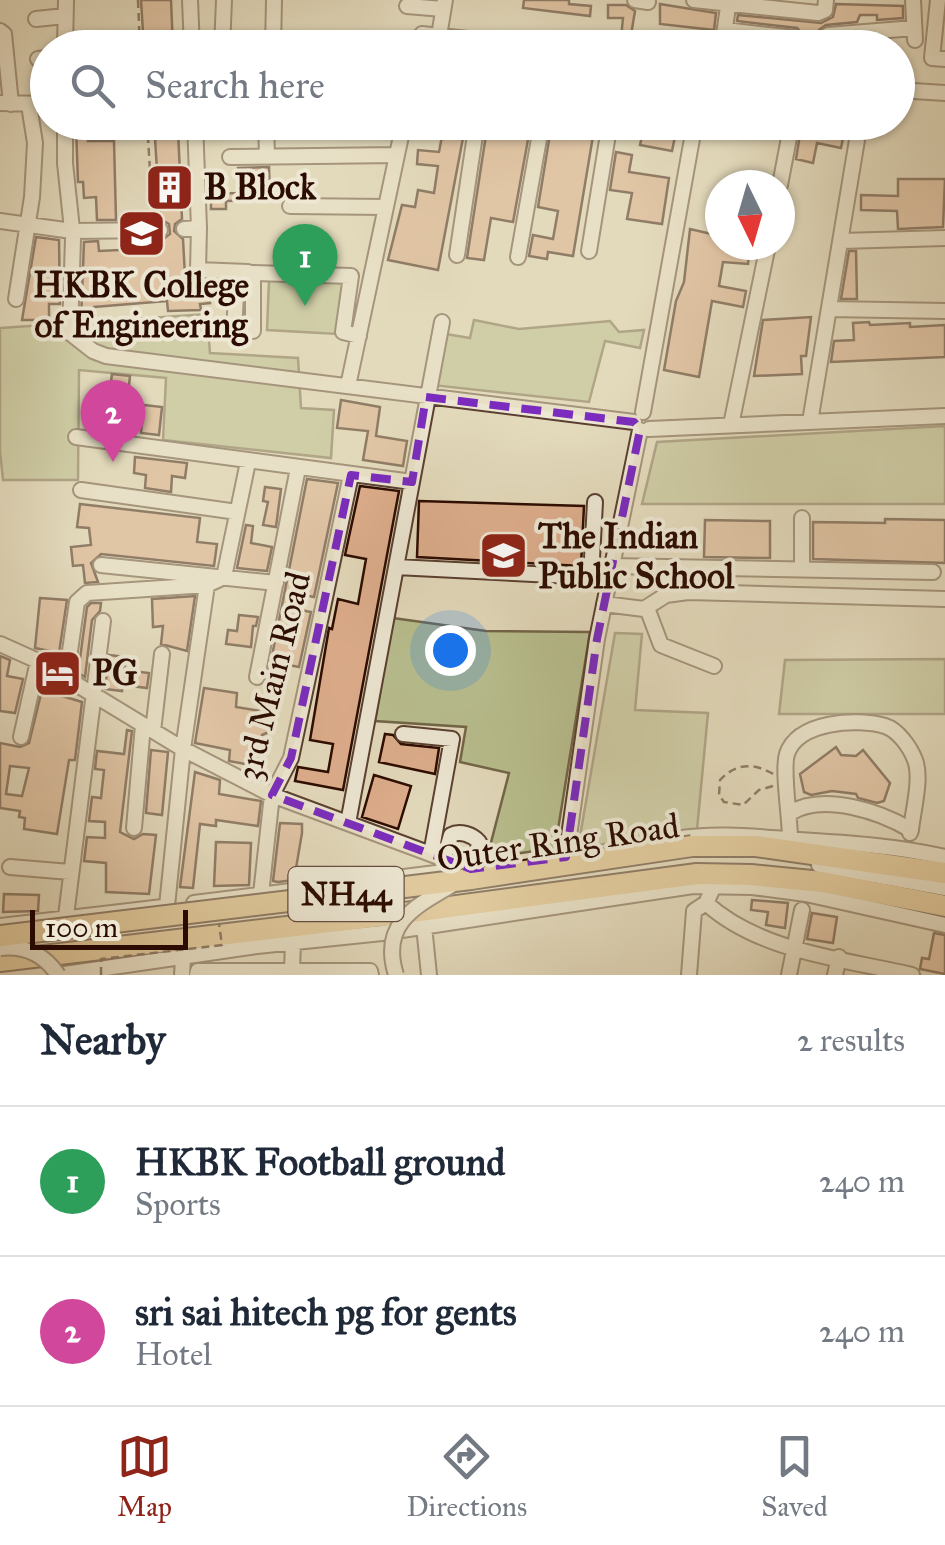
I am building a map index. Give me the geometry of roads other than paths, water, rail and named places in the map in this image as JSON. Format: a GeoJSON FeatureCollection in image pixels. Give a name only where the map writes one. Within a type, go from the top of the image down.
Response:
{"type":"FeatureCollection","features":[{"type":"Feature","properties":{"kind":"highway","name":"NH44"},"geometry":{"type":"LineString","coordinates":[[0,936],[692,846],[756,846],[945,873]]}},
{"type":"Feature","properties":{"kind":"highway","name":"NH44"},"geometry":{"type":"LineString","coordinates":[[724,878],[881,884],[945,906]]}},
{"type":"Feature","properties":{"kind":"highway","name":"Outer Ring Road"},"geometry":{"type":"LineString","coordinates":[[0,961],[278,938],[724,878]]}},
{"type":"Feature","properties":{"kind":"street"},"geometry":{"type":"LineString","coordinates":[[190,0],[191,30]]}},
{"type":"Feature","properties":{"kind":"street"},"geometry":{"type":"LineString","coordinates":[[223,30],[224,0]]}},
{"type":"Feature","properties":{"kind":"street"},"geometry":{"type":"LineString","coordinates":[[273,30],[274,0]]}},
{"type":"Feature","properties":{"kind":"street"},"geometry":{"type":"LineString","coordinates":[[694,0],[818,13],[825,10],[826,0]]}},
{"type":"Feature","properties":{"kind":"street"},"geometry":{"type":"LineString","coordinates":[[913,0],[915,30]]}},
{"type":"Feature","properties":{"kind":"street"},"geometry":{"type":"LineString","coordinates":[[938,0],[932,58],[945,58]]}},
{"type":"Feature","properties":{"kind":"street"},"geometry":{"type":"LineString","coordinates":[[725,30],[728,2]]}},
{"type":"Feature","properties":{"kind":"street"},"geometry":{"type":"LineString","coordinates":[[407,6],[444,5],[440,30]]}},
{"type":"Feature","properties":{"kind":"street"},"geometry":{"type":"LineString","coordinates":[[36,19],[66,8]]}},
{"type":"Feature","properties":{"kind":"street"},"geometry":{"type":"LineString","coordinates":[[0,32],[4,34],[5,103],[29,105],[30,111]]}},
{"type":"Feature","properties":{"kind":"street"},"geometry":{"type":"LineString","coordinates":[[915,91],[945,93]]}},
{"type":"Feature","properties":{"kind":"street"},"geometry":{"type":"LineString","coordinates":[[16,299],[35,140]]}},
{"type":"Feature","properties":{"kind":"street"},"geometry":{"type":"LineString","coordinates":[[66,140],[72,231],[70,332],[93,351],[106,356],[644,422],[945,416]]}},
{"type":"Feature","properties":{"kind":"street"},"geometry":{"type":"LineString","coordinates":[[194,140],[192,229],[198,270],[253,276],[351,276],[343,332],[359,336]]}},
{"type":"Feature","properties":{"kind":"street"},"geometry":{"type":"LineString","coordinates":[[267,140],[267,157]]}},
{"type":"Feature","properties":{"kind":"street"},"geometry":{"type":"LineString","coordinates":[[348,386],[400,140]]}},
{"type":"Feature","properties":{"kind":"street"},"geometry":{"type":"LineString","coordinates":[[456,254],[475,140]]}},
{"type":"Feature","properties":{"kind":"street"},"geometry":{"type":"LineString","coordinates":[[518,257],[539,140]]}},
{"type":"Feature","properties":{"kind":"street"},"geometry":{"type":"LineString","coordinates":[[589,250],[607,140]]}},
{"type":"Feature","properties":{"kind":"street"},"geometry":{"type":"LineString","coordinates":[[566,857],[604,604],[644,422],[692,140]]}},
{"type":"Feature","properties":{"kind":"street"},"geometry":{"type":"LineString","coordinates":[[783,170],[789,140]]}},
{"type":"Feature","properties":{"kind":"street"},"geometry":{"type":"LineString","coordinates":[[810,418],[857,140]]}},
{"type":"Feature","properties":{"kind":"street"},"geometry":{"type":"LineString","coordinates":[[230,158],[397,155]]}},
{"type":"Feature","properties":{"kind":"street"},"geometry":{"type":"LineString","coordinates":[[290,206],[386,208]]}},
{"type":"Feature","properties":{"kind":"street"},"geometry":{"type":"LineString","coordinates":[[0,221],[72,231],[154,231]]}},
{"type":"Feature","properties":{"kind":"street"},"geometry":{"type":"LineString","coordinates":[[841,241],[945,238]]}},
{"type":"Feature","properties":{"kind":"street"},"geometry":{"type":"LineString","coordinates":[[732,421],[765,260]]}},
{"type":"Feature","properties":{"kind":"street"},"geometry":{"type":"LineString","coordinates":[[830,309],[945,311]]}},
{"type":"Feature","properties":{"kind":"street"},"geometry":{"type":"LineString","coordinates":[[348,823],[442,322]]}},
{"type":"Feature","properties":{"kind":"street"},"geometry":{"type":"LineString","coordinates":[[810,418],[945,407]]}},
{"type":"Feature","properties":{"kind":"street"},"geometry":{"type":"LineString","coordinates":[[76,437],[412,482]]}},
{"type":"Feature","properties":{"kind":"street"},"geometry":{"type":"LineString","coordinates":[[224,578],[248,462]]}},
{"type":"Feature","properties":{"kind":"street"},"geometry":{"type":"LineString","coordinates":[[257,676],[298,468]]}},
{"type":"Feature","properties":{"kind":"street","name":"3rd Main Road"},"geometry":{"type":"LineString","coordinates":[[262,894],[272,795],[290,758],[350,474]]}},
{"type":"Feature","properties":{"kind":"street"},"geometry":{"type":"LineString","coordinates":[[81,490],[237,512]]}},
{"type":"Feature","properties":{"kind":"street"},"geometry":{"type":"LineString","coordinates":[[396,567],[591,577],[595,502]]}},
{"type":"Feature","properties":{"kind":"street"},"geometry":{"type":"LineString","coordinates":[[802,518],[802,570]]}},
{"type":"Feature","properties":{"kind":"street"},"geometry":{"type":"LineString","coordinates":[[101,564],[276,583]]}},
{"type":"Feature","properties":{"kind":"street"},"geometry":{"type":"LineString","coordinates":[[611,566],[933,572]]}},
{"type":"Feature","properties":{"kind":"street"},"geometry":{"type":"LineString","coordinates":[[66,679],[76,602],[86,593],[207,586],[224,578]]}},
{"type":"Feature","properties":{"kind":"street"},"geometry":{"type":"LineString","coordinates":[[167,906],[183,748],[207,586]]}},
{"type":"Feature","properties":{"kind":"street"},"geometry":{"type":"LineString","coordinates":[[604,604],[647,608],[666,595],[688,592],[945,599]]}},
{"type":"Feature","properties":{"kind":"street"},"geometry":{"type":"LineString","coordinates":[[647,608],[661,645],[714,666]]}},
{"type":"Feature","properties":{"kind":"street"},"geometry":{"type":"LineString","coordinates":[[66,916],[103,621]]}},
{"type":"Feature","properties":{"kind":"street"},"geometry":{"type":"LineString","coordinates":[[0,644],[38,661],[148,728],[272,795],[438,856],[469,872]]}},
{"type":"Feature","properties":{"kind":"street"},"geometry":{"type":"LineString","coordinates":[[134,828],[162,654]]}},
{"type":"Feature","properties":{"kind":"street"},"geometry":{"type":"LineString","coordinates":[[21,737],[38,661]]}},
{"type":"Feature","properties":{"kind":"street"},"geometry":{"type":"LineString","coordinates":[[790,839],[787,755],[800,737],[824,724],[887,726],[906,742],[917,765],[912,830],[902,847]]}},
{"type":"Feature","properties":{"kind":"street"},"geometry":{"type":"LineString","coordinates":[[403,734],[452,738],[438,856]]}},
{"type":"Feature","properties":{"kind":"street"},"geometry":{"type":"LineString","coordinates":[[790,813],[808,806],[861,807],[889,816],[912,830]]}},
{"type":"Feature","properties":{"kind":"street"},"geometry":{"type":"LineString","coordinates":[[397,975],[392,953],[402,920],[411,908],[469,872],[479,842],[459,833],[451,836],[438,856]]}},
{"type":"Feature","properties":{"kind":"street"},"geometry":{"type":"LineString","coordinates":[[0,926],[469,872],[698,835],[902,847],[945,856]]}},
{"type":"Feature","properties":{"kind":"street","name":"Outer Ring Road"},"geometry":{"type":"LineString","coordinates":[[0,947],[698,855],[744,854],[881,884],[945,888]]}},
{"type":"Feature","properties":{"kind":"street"},"geometry":{"type":"LineString","coordinates":[[10,866],[70,872]]}},
{"type":"Feature","properties":{"kind":"street"},"geometry":{"type":"LineString","coordinates":[[688,975],[694,911],[706,903],[724,878]]}},
{"type":"Feature","properties":{"kind":"street"},"geometry":{"type":"LineString","coordinates":[[0,947],[36,953],[58,975],[131,970],[278,938],[382,933],[694,886],[724,878],[945,925]]}},
{"type":"Feature","properties":{"kind":"street"},"geometry":{"type":"LineString","coordinates":[[706,903],[736,926],[794,947],[902,974]]}},
{"type":"Feature","properties":{"kind":"street"},"geometry":{"type":"LineString","coordinates":[[790,975],[802,910]]}},
{"type":"Feature","properties":{"kind":"street"},"geometry":{"type":"LineString","coordinates":[[424,926],[429,975]]}},
{"type":"Feature","properties":{"kind":"street"},"geometry":{"type":"LineString","coordinates":[[382,933],[397,975]]}},
{"type":"Feature","properties":{"kind":"street"},"geometry":{"type":"LineString","coordinates":[[278,938],[292,972]]}},
{"type":"Feature","properties":{"kind":"street"},"geometry":{"type":"LineString","coordinates":[[836,975],[838,958]]}},
{"type":"Feature","properties":{"kind":"street"},"geometry":{"type":"LineString","coordinates":[[182,975],[183,959]]}},
{"type":"Feature","properties":{"kind":"street"},"geometry":{"type":"LineString","coordinates":[[198,975],[198,971],[370,971],[370,975]]}},
{"type":"Feature","properties":{"kind":"place","name":"B Block"},"geometry":{"type":"Point","coordinates":[169,187]}},
{"type":"Feature","properties":{"kind":"place","name":"HKBK College of Engineering"},"geometry":{"type":"Point","coordinates":[141,233]}},
{"type":"Feature","properties":{"kind":"place","name":"HKBK Football ground"},"geometry":{"type":"Point","coordinates":[305,306]}},
{"type":"Feature","properties":{"kind":"place","name":"sri sai hitech pg for gents"},"geometry":{"type":"Point","coordinates":[113,462]}},
{"type":"Feature","properties":{"kind":"place","name":"The Indian Public School"},"geometry":{"type":"Point","coordinates":[503,556]}},
{"type":"Feature","properties":{"kind":"place","name":"PG"},"geometry":{"type":"Point","coordinates":[57,673]}}]}
